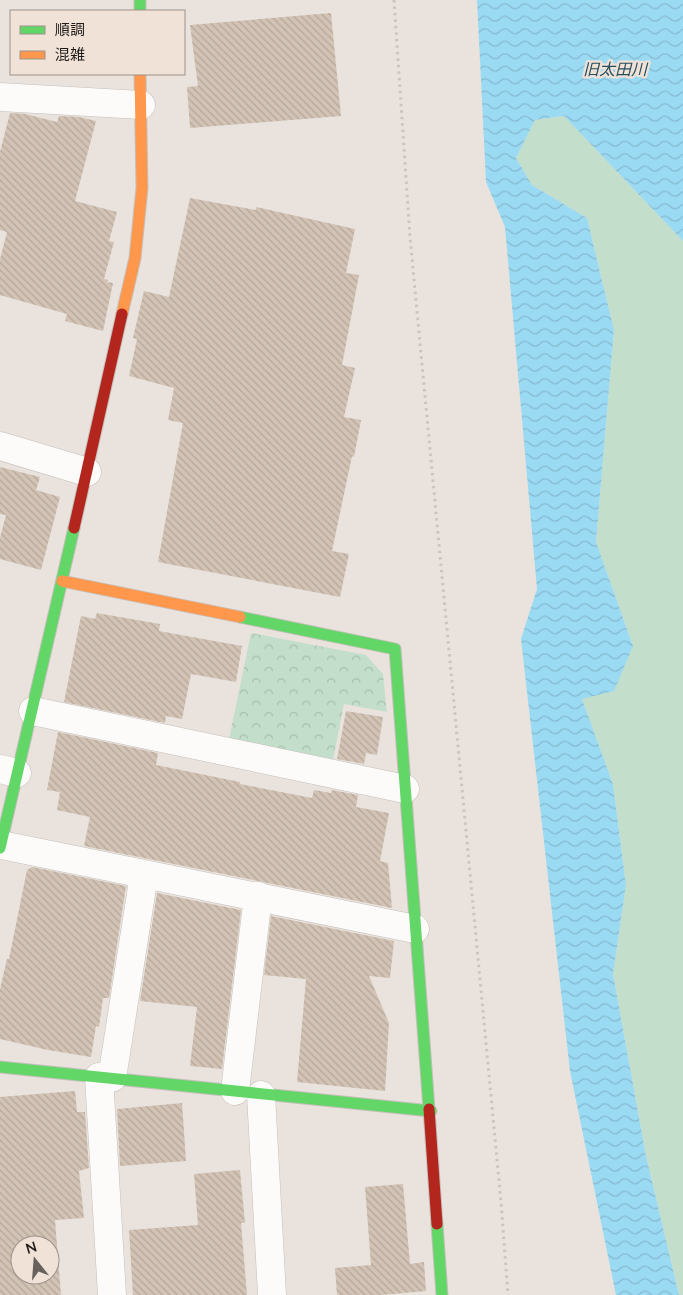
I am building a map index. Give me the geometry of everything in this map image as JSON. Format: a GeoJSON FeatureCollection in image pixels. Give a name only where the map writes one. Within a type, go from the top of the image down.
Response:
{"type":"FeatureCollection","features":[{"type":"Feature","properties":{"kind":"street"},"geometry":{"type":"LineString","coordinates":[[140,75],[142,188],[135,258],[33,712],[9,771],[0,846],[258,896],[415,929]]}},
{"type":"Feature","properties":{"kind":"street"},"geometry":{"type":"LineString","coordinates":[[0,97],[141,105]]}},
{"type":"Feature","properties":{"kind":"street"},"geometry":{"type":"LineString","coordinates":[[0,446],[87,472]]}},
{"type":"Feature","properties":{"kind":"street"},"geometry":{"type":"LineString","coordinates":[[62,581],[395,649],[415,929],[431,1111],[442,1295]]}},
{"type":"Feature","properties":{"kind":"street"},"geometry":{"type":"LineString","coordinates":[[33,712],[405,789]]}},
{"type":"Feature","properties":{"kind":"street"},"geometry":{"type":"LineString","coordinates":[[112,1295],[105,1078],[144,875]]}},
{"type":"Feature","properties":{"kind":"street"},"geometry":{"type":"LineString","coordinates":[[258,896],[248,1093],[272,1295]]}},
{"type":"Feature","properties":{"kind":"street"},"geometry":{"type":"LineString","coordinates":[[0,1068],[431,1111]]}},
{"type":"Feature","properties":{"kind":"path"},"geometry":{"type":"LineString","coordinates":[[394,0],[410,237],[500,1192],[508,1295]]}},
{"type":"Feature","properties":{"kind":"green space"},"geometry":{"type":"Polygon","coordinates":[[[564,116],[683,241],[683,1295],[679,1295],[646,1156],[613,974],[626,885],[613,784],[582,699],[633,646],[596,542],[614,330],[587,218],[532,185],[516,158],[535,120],[564,116]]]}},
{"type":"Feature","properties":{"kind":"green space"},"geometry":{"type":"Polygon","coordinates":[[[251,633],[366,655],[383,674],[387,712],[344,704],[332,765],[228,744],[251,633]]]}},
{"type":"Feature","properties":{"kind":"water","name":"旧太田川"},"geometry":{"type":"Polygon","coordinates":[[[477,0],[683,0],[683,241],[564,116],[535,120],[516,158],[532,185],[587,218],[614,330],[596,542],[633,646],[614,691],[582,699],[613,784],[626,885],[613,974],[646,1156],[679,1295],[616,1295],[570,1071],[521,639],[537,589],[505,227],[486,182],[477,0]]]}},
{"type":"Feature","properties":{"kind":"building"},"geometry":{"type":"Polygon","coordinates":[[[331,13],[341,116],[190,128],[187,87],[198,86],[190,25],[331,13]]]}},
{"type":"Feature","properties":{"kind":"building"},"geometry":{"type":"Polygon","coordinates":[[[10,113],[25,114],[57,122],[59,116],[79,117],[96,121],[75,201],[117,212],[109,241],[114,242],[104,279],[108,280],[107,282],[113,283],[103,331],[65,321],[67,314],[0,295],[0,259],[7,232],[0,230],[0,152],[10,113]]]}},
{"type":"Feature","properties":{"kind":"building"},"geometry":{"type":"Polygon","coordinates":[[[190,198],[256,210],[256,207],[355,229],[346,273],[359,275],[342,365],[355,368],[344,417],[361,420],[332,551],[349,554],[340,597],[158,562],[183,423],[168,420],[174,388],[129,376],[137,339],[133,338],[144,291],[169,297],[190,198]]]}},
{"type":"Feature","properties":{"kind":"building"},"geometry":{"type":"Polygon","coordinates":[[[0,467],[40,477],[36,490],[60,497],[41,570],[0,559],[0,538],[6,515],[0,514],[0,467]]]}},
{"type":"Feature","properties":{"kind":"building"},"geometry":{"type":"Polygon","coordinates":[[[97,613],[160,624],[159,631],[242,646],[236,682],[191,674],[182,719],[166,716],[165,723],[64,702],[81,616],[95,619],[97,613]]]}},
{"type":"Feature","properties":{"kind":"building"},"geometry":{"type":"Polygon","coordinates":[[[346,711],[383,717],[377,755],[366,753],[364,764],[337,759],[346,711]]]}},
{"type":"Feature","properties":{"kind":"building"},"geometry":{"type":"Polygon","coordinates":[[[58,732],[158,753],[156,765],[240,782],[240,784],[312,798],[314,790],[331,793],[332,790],[358,795],[356,807],[389,813],[380,861],[388,863],[392,908],[84,846],[90,817],[57,810],[60,792],[47,790],[58,732]]]}},
{"type":"Feature","properties":{"kind":"building"},"geometry":{"type":"Polygon","coordinates":[[[32,867],[126,886],[109,998],[103,998],[99,1027],[96,1026],[91,1057],[0,1039],[0,989],[7,959],[9,959],[27,870],[32,867]]]}},
{"type":"Feature","properties":{"kind":"building"},"geometry":{"type":"Polygon","coordinates":[[[157,893],[241,910],[222,1069],[190,1066],[197,1007],[140,1001],[157,893]]]}},
{"type":"Feature","properties":{"kind":"building"},"geometry":{"type":"Polygon","coordinates":[[[271,916],[394,941],[390,978],[369,976],[389,1023],[385,1091],[297,1082],[306,979],[264,975],[271,916]]]}},
{"type":"Feature","properties":{"kind":"building"},"geometry":{"type":"Polygon","coordinates":[[[75,1091],[77,1112],[85,1112],[89,1168],[79,1171],[84,1218],[55,1220],[56,1235],[10,1235],[10,1285],[60,1285],[60,1282],[61,1295],[0,1295],[0,1097],[75,1091]]]}},
{"type":"Feature","properties":{"kind":"building"},"geometry":{"type":"Polygon","coordinates":[[[182,1103],[186,1161],[120,1166],[117,1109],[182,1103]]]}},
{"type":"Feature","properties":{"kind":"building"},"geometry":{"type":"Polygon","coordinates":[[[240,1170],[245,1223],[241,1223],[247,1295],[133,1295],[129,1230],[198,1225],[194,1174],[240,1170]]]}},
{"type":"Feature","properties":{"kind":"building"},"geometry":{"type":"Polygon","coordinates":[[[403,1184],[410,1264],[424,1262],[426,1291],[381,1295],[337,1295],[335,1268],[371,1265],[365,1187],[403,1184]]]}},
{"type":"Feature","properties":{"kind":"traffic: fast"},"geometry":{"type":"LineString","coordinates":[[140,0],[140,10]]}},
{"type":"Feature","properties":{"kind":"traffic: fast"},"geometry":{"type":"LineString","coordinates":[[0,848],[74,528]]}},
{"type":"Feature","properties":{"kind":"traffic: fast"},"geometry":{"type":"LineString","coordinates":[[240,617],[395,649],[429,1109]]}},
{"type":"Feature","properties":{"kind":"traffic: fast"},"geometry":{"type":"LineString","coordinates":[[0,1067],[431,1111]]}},
{"type":"Feature","properties":{"kind":"traffic: fast"},"geometry":{"type":"LineString","coordinates":[[437,1224],[442,1295]]}},
{"type":"Feature","properties":{"kind":"traffic: slow"},"geometry":{"type":"LineString","coordinates":[[122,314],[135,258],[142,188],[140,75]]}},
{"type":"Feature","properties":{"kind":"traffic: slow"},"geometry":{"type":"LineString","coordinates":[[62,581],[240,617]]}},
{"type":"Feature","properties":{"kind":"traffic: jam"},"geometry":{"type":"LineString","coordinates":[[74,528],[122,314]]}},
{"type":"Feature","properties":{"kind":"traffic: jam"},"geometry":{"type":"LineString","coordinates":[[429,1109],[437,1224]]}}]}
